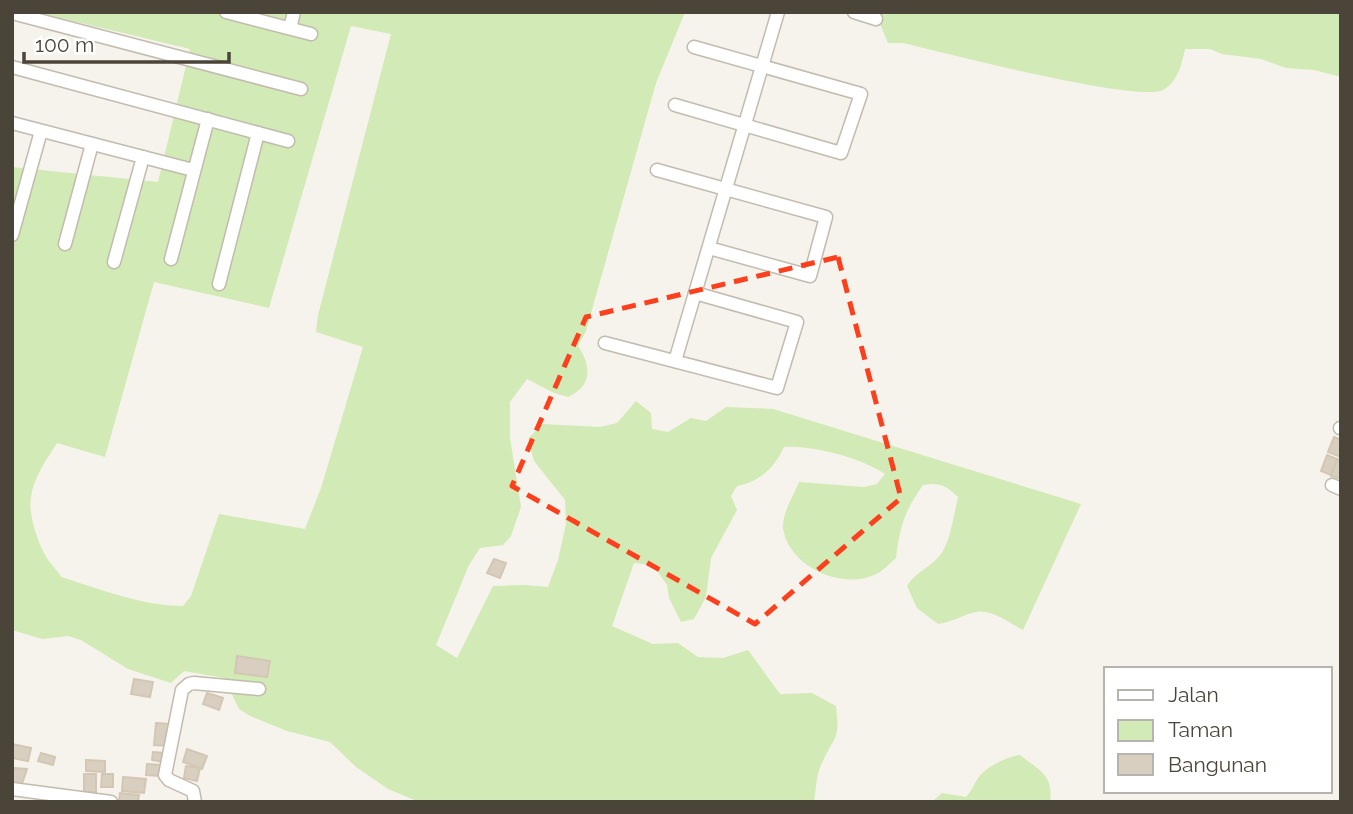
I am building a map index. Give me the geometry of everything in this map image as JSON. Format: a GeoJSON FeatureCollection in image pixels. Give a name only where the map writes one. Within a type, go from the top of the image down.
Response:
{"type":"FeatureCollection","features":[{"type":"Feature","properties":{"kind":"street"},"geometry":{"type":"LineString","coordinates":[[290,28],[294,12]]}},
{"type":"Feature","properties":{"kind":"street"},"geometry":{"type":"LineString","coordinates":[[675,361],[778,12]]}},
{"type":"Feature","properties":{"kind":"street"},"geometry":{"type":"LineString","coordinates":[[854,12],[876,19]]}},
{"type":"Feature","properties":{"kind":"street"},"geometry":{"type":"LineString","coordinates":[[12,13],[301,89]]}},
{"type":"Feature","properties":{"kind":"street"},"geometry":{"type":"LineString","coordinates":[[234,13],[311,34]]}},
{"type":"Feature","properties":{"kind":"street"},"geometry":{"type":"LineString","coordinates":[[675,105],[841,153],[861,94],[694,47]]}},
{"type":"Feature","properties":{"kind":"street"},"geometry":{"type":"LineString","coordinates":[[12,67],[288,141]]}},
{"type":"Feature","properties":{"kind":"street"},"geometry":{"type":"LineString","coordinates":[[171,259],[208,119]]}},
{"type":"Feature","properties":{"kind":"street"},"geometry":{"type":"LineString","coordinates":[[12,123],[193,170]]}},
{"type":"Feature","properties":{"kind":"street"},"geometry":{"type":"LineString","coordinates":[[12,234],[41,131]]}},
{"type":"Feature","properties":{"kind":"street"},"geometry":{"type":"LineString","coordinates":[[219,284],[258,133]]}},
{"type":"Feature","properties":{"kind":"street"},"geometry":{"type":"LineString","coordinates":[[65,244],[92,144]]}},
{"type":"Feature","properties":{"kind":"street"},"geometry":{"type":"LineString","coordinates":[[114,262],[143,157]]}},
{"type":"Feature","properties":{"kind":"street"},"geometry":{"type":"LineString","coordinates":[[657,170],[826,217],[810,276],[709,248]]}},
{"type":"Feature","properties":{"kind":"street"},"geometry":{"type":"LineString","coordinates":[[605,343],[778,388],[797,322],[695,293]]}},
{"type":"Feature","properties":{"kind":"street"},"geometry":{"type":"LineString","coordinates":[[195,802],[193,792],[169,780],[165,775],[182,690],[194,683],[259,689]]}},
{"type":"Feature","properties":{"kind":"street"},"geometry":{"type":"LineString","coordinates":[[12,789],[111,802]]}},
{"type":"Feature","properties":{"kind":"highlighted area"},"geometry":{"type":"Polygon","coordinates":[[[838,257],[901,498],[755,624],[512,486],[586,317],[838,257]]]}},
{"type":"Feature","properties":{"kind":"green space"},"geometry":{"type":"Polygon","coordinates":[[[35,12],[685,12],[656,83],[586,331],[578,346],[586,361],[585,382],[576,393],[568,397],[527,379],[510,402],[510,438],[521,507],[511,536],[503,545],[480,548],[469,565],[436,645],[457,658],[493,586],[548,587],[558,560],[566,524],[565,500],[534,461],[528,439],[542,424],[600,427],[617,423],[636,401],[651,413],[652,429],[668,432],[691,418],[706,421],[726,407],[773,409],[1081,504],[1023,630],[982,612],[938,624],[917,608],[907,586],[943,551],[958,497],[942,486],[923,485],[904,520],[896,558],[877,574],[861,579],[832,577],[805,564],[787,542],[783,528],[786,510],[799,482],[864,487],[877,484],[885,474],[850,458],[822,450],[784,447],[766,472],[753,481],[737,486],[731,496],[737,510],[711,558],[706,597],[694,619],[681,622],[669,598],[667,585],[653,565],[634,563],[612,626],[653,644],[678,643],[698,657],[723,658],[748,650],[780,694],[812,693],[836,706],[837,732],[820,767],[814,802],[419,802],[388,789],[356,767],[330,742],[287,731],[250,716],[239,709],[224,678],[184,671],[171,683],[128,669],[81,640],[68,636],[42,639],[12,630],[12,167],[158,182],[190,49],[35,12]],[[351,26],[269,308],[154,282],[105,457],[57,443],[32,490],[30,504],[39,542],[61,577],[137,600],[183,606],[191,596],[219,514],[305,529],[321,488],[363,347],[316,332],[318,315],[391,34],[351,26]]]}},
{"type":"Feature","properties":{"kind":"green space"},"geometry":{"type":"Polygon","coordinates":[[[875,12],[1341,12],[1341,77],[1314,70],[1286,68],[1261,59],[1222,54],[1210,49],[1185,49],[1176,77],[1163,90],[1146,92],[1117,89],[1038,75],[903,43],[888,43],[875,12]]]}},
{"type":"Feature","properties":{"kind":"green space"},"geometry":{"type":"Polygon","coordinates":[[[1020,755],[1044,774],[1050,785],[1050,802],[932,802],[942,793],[966,797],[987,769],[1020,755]]]}},
{"type":"Feature","properties":{"kind":"building"},"geometry":{"type":"Polygon","coordinates":[[[1334,437],[1341,440],[1341,457],[1328,452],[1334,437]]]}},
{"type":"Feature","properties":{"kind":"building"},"geometry":{"type":"Polygon","coordinates":[[[1327,455],[1337,459],[1331,475],[1321,471],[1327,455]]]}},
{"type":"Feature","properties":{"kind":"building"},"geometry":{"type":"Polygon","coordinates":[[[1337,459],[1341,460],[1341,479],[1331,476],[1337,459]]]}},
{"type":"Feature","properties":{"kind":"building"},"geometry":{"type":"Polygon","coordinates":[[[494,559],[506,563],[500,578],[487,573],[494,559]]]}},
{"type":"Feature","properties":{"kind":"building"},"geometry":{"type":"Polygon","coordinates":[[[237,656],[270,661],[267,677],[235,673],[237,656]]]}},
{"type":"Feature","properties":{"kind":"building"},"geometry":{"type":"Polygon","coordinates":[[[134,679],[153,682],[150,697],[131,694],[134,679]]]}},
{"type":"Feature","properties":{"kind":"building"},"geometry":{"type":"Polygon","coordinates":[[[207,693],[223,698],[219,710],[203,704],[207,693]]]}},
{"type":"Feature","properties":{"kind":"building"},"geometry":{"type":"Polygon","coordinates":[[[156,723],[170,724],[169,746],[154,745],[156,723]]]}},
{"type":"Feature","properties":{"kind":"building"},"geometry":{"type":"Polygon","coordinates":[[[12,744],[31,748],[28,761],[12,758],[12,744]]]}},
{"type":"Feature","properties":{"kind":"building"},"geometry":{"type":"Polygon","coordinates":[[[187,749],[207,756],[202,769],[183,762],[187,749]]]}},
{"type":"Feature","properties":{"kind":"building"},"geometry":{"type":"Polygon","coordinates":[[[153,752],[164,753],[164,762],[152,760],[153,752]]]}},
{"type":"Feature","properties":{"kind":"building"},"geometry":{"type":"Polygon","coordinates":[[[41,753],[55,757],[53,765],[38,761],[41,753]]]}},
{"type":"Feature","properties":{"kind":"building"},"geometry":{"type":"Polygon","coordinates":[[[86,760],[105,761],[105,772],[86,771],[86,760]]]}},
{"type":"Feature","properties":{"kind":"building"},"geometry":{"type":"Polygon","coordinates":[[[147,764],[161,765],[160,776],[146,775],[147,764]]]}},
{"type":"Feature","properties":{"kind":"building"},"geometry":{"type":"Polygon","coordinates":[[[186,766],[200,768],[197,781],[184,778],[186,766]]]}},
{"type":"Feature","properties":{"kind":"building"},"geometry":{"type":"Polygon","coordinates":[[[13,768],[27,769],[21,787],[12,786],[13,768]]]}},
{"type":"Feature","properties":{"kind":"building"},"geometry":{"type":"Polygon","coordinates":[[[84,774],[96,774],[96,792],[84,792],[84,774]]]}},
{"type":"Feature","properties":{"kind":"building"},"geometry":{"type":"Polygon","coordinates":[[[102,774],[113,774],[113,787],[101,787],[102,774]]]}},
{"type":"Feature","properties":{"kind":"building"},"geometry":{"type":"Polygon","coordinates":[[[123,777],[146,779],[144,793],[122,791],[123,777]]]}},
{"type":"Feature","properties":{"kind":"building"},"geometry":{"type":"Polygon","coordinates":[[[120,793],[139,795],[138,802],[119,801],[120,793]]]}}]}
